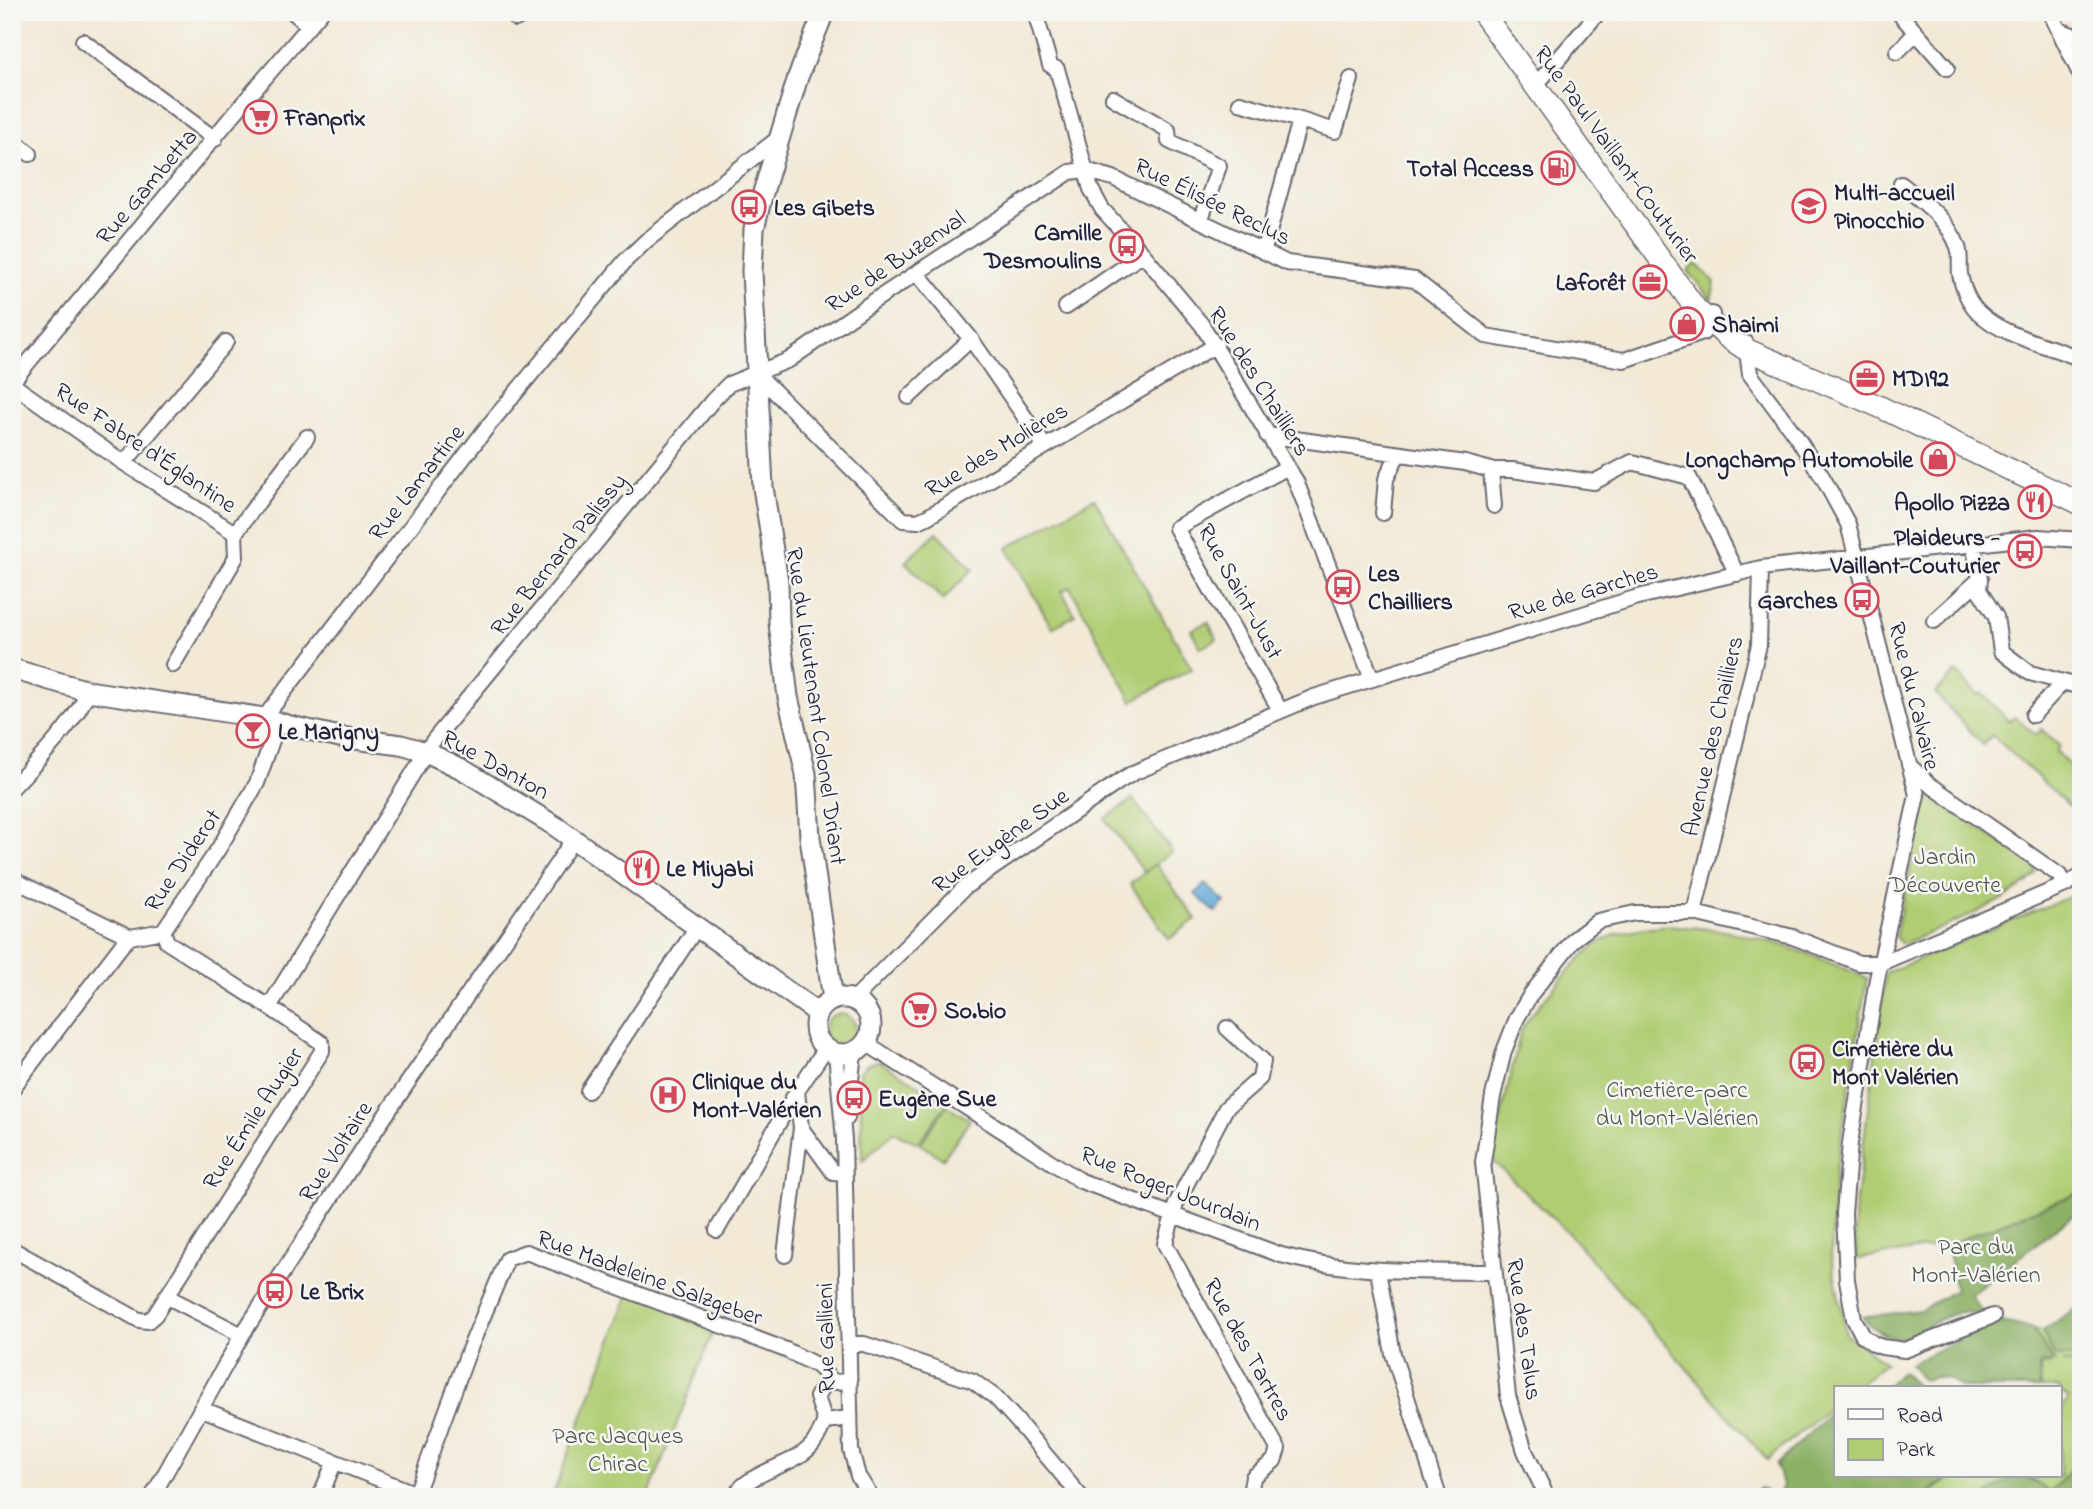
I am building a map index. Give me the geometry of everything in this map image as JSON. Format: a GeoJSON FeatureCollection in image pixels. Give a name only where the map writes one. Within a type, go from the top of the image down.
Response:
{"type":"FeatureCollection","features":[{"type":"Feature","properties":{"kind":"main road","name":"Rue Paul Vaillant-Couturier"},"geometry":{"type":"LineString","coordinates":[[1482,12],[1698,312],[1711,318],[1727,337],[1746,343],[2081,504]]}},
{"type":"Feature","properties":{"kind":"street"},"geometry":{"type":"LineString","coordinates":[[293,12],[315,19]]}},
{"type":"Feature","properties":{"kind":"street","name":"Rue du Lieutenant Colonel Driant"},"geometry":{"type":"LineString","coordinates":[[824,12],[798,77],[769,172],[754,229],[752,251],[763,486],[778,582],[779,623],[786,685],[806,774],[810,837],[835,1005]]}},
{"type":"Feature","properties":{"kind":"street","name":"Rue des Chailliers"},"geometry":{"type":"LineString","coordinates":[[1035,12],[1050,65],[1057,69],[1091,189],[1102,209],[1202,325],[1296,481],[1372,679]]}},
{"type":"Feature","properties":{"kind":"street"},"geometry":{"type":"LineString","coordinates":[[1535,86],[1599,12]]}},
{"type":"Feature","properties":{"kind":"street"},"geometry":{"type":"LineString","coordinates":[[1898,12],[1947,68]]}},
{"type":"Feature","properties":{"kind":"street"},"geometry":{"type":"LineString","coordinates":[[2050,12],[2081,76]]}},
{"type":"Feature","properties":{"kind":"street","name":"Rue Gambetta"},"geometry":{"type":"LineString","coordinates":[[12,383],[315,19]]}},
{"type":"Feature","properties":{"kind":"street"},"geometry":{"type":"LineString","coordinates":[[2059,30],[2081,38]]}},
{"type":"Feature","properties":{"kind":"street"},"geometry":{"type":"LineString","coordinates":[[1897,52],[1916,33]]}},
{"type":"Feature","properties":{"kind":"street"},"geometry":{"type":"LineString","coordinates":[[83,41],[215,139]]}},
{"type":"Feature","properties":{"kind":"street"},"geometry":{"type":"LineString","coordinates":[[1240,103],[1335,131],[1350,79]]}},
{"type":"Feature","properties":{"kind":"street"},"geometry":{"type":"LineString","coordinates":[[1113,98],[1168,130],[1169,141],[1219,166],[1201,219]]}},
{"type":"Feature","properties":{"kind":"street"},"geometry":{"type":"LineString","coordinates":[[1264,250],[1300,120]]}},
{"type":"Feature","properties":{"kind":"street","name":"Rue Lamartine"},"geometry":{"type":"LineString","coordinates":[[271,720],[488,426],[610,279],[646,241],[780,137]]}},
{"type":"Feature","properties":{"kind":"street"},"geometry":{"type":"LineString","coordinates":[[12,139],[30,154]]}},
{"type":"Feature","properties":{"kind":"street"},"geometry":{"type":"LineString","coordinates":[[745,165],[761,165],[769,172]]}},
{"type":"Feature","properties":{"kind":"street","name":"Rue Élisée Reclus"},"geometry":{"type":"LineString","coordinates":[[1085,170],[1113,178],[1294,265],[1415,279],[1486,336],[1624,359],[1703,332],[1711,318]]}},
{"type":"Feature","properties":{"kind":"street","name":"Rue de Buzenval"},"geometry":{"type":"LineString","coordinates":[[727,386],[789,360],[1070,172],[1085,170]]}},
{"type":"Feature","properties":{"kind":"street"},"geometry":{"type":"LineString","coordinates":[[1901,184],[1936,213],[1950,232],[1959,249],[1960,276],[1977,312],[1994,325],[2015,335],[2081,359]]}},
{"type":"Feature","properties":{"kind":"street"},"geometry":{"type":"LineString","coordinates":[[1066,307],[1143,254]]}},
{"type":"Feature","properties":{"kind":"street"},"geometry":{"type":"LineString","coordinates":[[917,273],[971,339],[1044,445]]}},
{"type":"Feature","properties":{"kind":"street"},"geometry":{"type":"LineString","coordinates":[[909,397],[971,339]]}},
{"type":"Feature","properties":{"kind":"street"},"geometry":{"type":"LineString","coordinates":[[124,463],[226,342]]}},
{"type":"Feature","properties":{"kind":"street","name":"Rue du Calvaire"},"geometry":{"type":"LineString","coordinates":[[1746,343],[1750,373],[1796,436],[1848,524],[1917,795],[1881,962],[1850,1143],[1844,1213],[1850,1306],[1858,1330],[1863,1336],[1882,1347],[1905,1350],[1993,1317]]}},
{"type":"Feature","properties":{"kind":"street","name":"Rue des Molières"},"geometry":{"type":"LineString","coordinates":[[757,373],[903,520],[918,521],[1216,345]]}},
{"type":"Feature","properties":{"kind":"street","name":"Rue Fabre d'Églantine"},"geometry":{"type":"LineString","coordinates":[[12,383],[124,463],[235,533],[236,557],[173,665]]}},
{"type":"Feature","properties":{"kind":"street","name":"Rue Bernard Palissy"},"geometry":{"type":"LineString","coordinates":[[426,752],[727,386]]}},
{"type":"Feature","properties":{"kind":"street"},"geometry":{"type":"LineString","coordinates":[[1267,435],[1465,463],[1491,470],[1512,470],[1594,482],[1632,462],[1689,477],[1737,573]]}},
{"type":"Feature","properties":{"kind":"street"},"geometry":{"type":"LineString","coordinates":[[235,533],[307,437]]}},
{"type":"Feature","properties":{"kind":"street"},"geometry":{"type":"LineString","coordinates":[[1383,513],[1386,479],[1398,454]]}},
{"type":"Feature","properties":{"kind":"street","name":"Rue Saint-Just"},"geometry":{"type":"LineString","coordinates":[[1280,710],[1176,528],[1286,468]]}},
{"type":"Feature","properties":{"kind":"street"},"geometry":{"type":"LineString","coordinates":[[1491,470],[1494,506]]}},
{"type":"Feature","properties":{"kind":"street","name":"Rue de Garches"},"geometry":{"type":"LineString","coordinates":[[1120,781],[1280,710],[1638,597],[1761,568],[2038,537],[2081,540]]}},
{"type":"Feature","properties":{"kind":"street"},"geometry":{"type":"LineString","coordinates":[[1973,544],[1980,579],[1979,590],[1996,617],[2001,651],[2030,673],[2081,687]]}},
{"type":"Feature","properties":{"kind":"street","name":"Avenue des Chailliers"},"geometry":{"type":"LineString","coordinates":[[1694,913],[1759,645],[1761,568]]}},
{"type":"Feature","properties":{"kind":"street"},"geometry":{"type":"LineString","coordinates":[[1934,621],[1980,579]]}},
{"type":"Feature","properties":{"kind":"street","name":"Rue Danton"},"geometry":{"type":"LineString","coordinates":[[12,669],[88,691],[271,720],[340,737],[401,746],[439,757],[555,826],[697,928],[835,1005]]}},
{"type":"Feature","properties":{"kind":"street"},"geometry":{"type":"LineString","coordinates":[[2033,715],[2063,682]]}},
{"type":"Feature","properties":{"kind":"street"},"geometry":{"type":"LineString","coordinates":[[12,788],[84,703],[88,691]]}},
{"type":"Feature","properties":{"kind":"street","name":"Rue Diderot"},"geometry":{"type":"LineString","coordinates":[[12,1089],[130,937],[163,931],[219,848],[257,783],[271,720]]}},
{"type":"Feature","properties":{"kind":"street"},"geometry":{"type":"LineString","coordinates":[[163,931],[167,942],[269,1007],[426,752]]}},
{"type":"Feature","properties":{"kind":"street"},"geometry":{"type":"LineString","coordinates":[[1908,764],[1929,784],[2059,875],[2065,885]]}},
{"type":"Feature","properties":{"kind":"street","name":"Rue Eugène Sue"},"geometry":{"type":"LineString","coordinates":[[835,1005],[965,887],[1120,781]]}},
{"type":"Feature","properties":{"kind":"street"},"geometry":{"type":"LineString","coordinates":[[1917,795],[1929,784]]}},
{"type":"Feature","properties":{"kind":"street","name":"Rue Voltaire"},"geometry":{"type":"LineString","coordinates":[[152,1497],[242,1335],[366,1144],[573,840]]}},
{"type":"Feature","properties":{"kind":"street"},"geometry":{"type":"LineString","coordinates":[[1881,962],[2081,876]]}},
{"type":"Feature","properties":{"kind":"street"},"geometry":{"type":"LineString","coordinates":[[12,879],[130,937]]}},
{"type":"Feature","properties":{"kind":"street","name":"Rue des Talus"},"geometry":{"type":"LineString","coordinates":[[1547,1497],[1525,1451],[1508,1396],[1483,1162],[1493,1096],[1509,1034],[1519,1013],[1574,939],[1598,921],[1635,913],[1694,913],[1793,937],[1859,962],[1881,962]]}},
{"type":"Feature","properties":{"kind":"street"},"geometry":{"type":"LineString","coordinates":[[588,1091],[697,928]]}},
{"type":"Feature","properties":{"kind":"street"},"geometry":{"type":"LineString","coordinates":[[717,1230],[797,1091],[845,1049],[870,1032],[870,1018],[862,1006],[835,1005],[816,1032],[819,1041],[845,1049]]}},
{"type":"Feature","properties":{"kind":"street","name":"Rue Émile Augier"},"geometry":{"type":"LineString","coordinates":[[12,1249],[139,1320],[148,1321],[155,1315],[322,1051],[322,1043],[269,1007]]}},
{"type":"Feature","properties":{"kind":"street"},"geometry":{"type":"LineString","coordinates":[[1174,1215],[1176,1203],[1226,1108],[1260,1078],[1263,1061],[1227,1028]]}},
{"type":"Feature","properties":{"kind":"street","name":"Rue Gallieni"},"geometry":{"type":"LineString","coordinates":[[845,1049],[844,1173],[850,1344],[849,1418],[851,1450],[858,1476],[871,1497]]}},
{"type":"Feature","properties":{"kind":"street","name":"Rue Roger Jourdain"},"geometry":{"type":"LineString","coordinates":[[845,1049],[1081,1181],[1281,1255],[1309,1263],[1378,1271],[1494,1272]]}},
{"type":"Feature","properties":{"kind":"street"},"geometry":{"type":"LineString","coordinates":[[785,1255],[802,1128],[797,1091]]}},
{"type":"Feature","properties":{"kind":"street"},"geometry":{"type":"LineString","coordinates":[[802,1128],[833,1172],[844,1173]]}},
{"type":"Feature","properties":{"kind":"street","name":"Rue des Tartres"},"geometry":{"type":"LineString","coordinates":[[1174,1215],[1165,1244],[1278,1449],[1274,1461],[1253,1477],[1250,1494],[1252,1497]]}},
{"type":"Feature","properties":{"kind":"street","name":"Rue Madeleine Salzgeber"},"geometry":{"type":"LineString","coordinates":[[420,1495],[469,1350],[502,1271],[508,1259],[526,1252],[786,1350],[816,1365],[834,1382],[850,1381]]}},
{"type":"Feature","properties":{"kind":"street"},"geometry":{"type":"LineString","coordinates":[[1378,1271],[1393,1354],[1439,1497]]}},
{"type":"Feature","properties":{"kind":"street"},"geometry":{"type":"LineString","coordinates":[[166,1296],[242,1335]]}},
{"type":"Feature","properties":{"kind":"street"},"geometry":{"type":"LineString","coordinates":[[850,1344],[864,1344],[974,1381],[995,1397],[1081,1497]]}},
{"type":"Feature","properties":{"kind":"street"},"geometry":{"type":"LineString","coordinates":[[734,1497],[743,1486],[811,1446],[825,1421],[817,1397],[828,1378]]}},
{"type":"Feature","properties":{"kind":"street"},"geometry":{"type":"LineString","coordinates":[[202,1409],[420,1495]]}},
{"type":"Feature","properties":{"kind":"street"},"geometry":{"type":"LineString","coordinates":[[825,1421],[849,1418]]}},
{"type":"Feature","properties":{"kind":"street"},"geometry":{"type":"LineString","coordinates":[[320,1497],[334,1463]]}},
{"type":"Feature","properties":{"kind":"green space"},"geometry":{"type":"Polygon","coordinates":[[[1696,264],[1715,282],[1711,300],[1688,271],[1696,264]]]}},
{"type":"Feature","properties":{"kind":"green space"},"geometry":{"type":"Polygon","coordinates":[[[1094,498],[1192,669],[1132,701],[1070,587],[1062,591],[1075,615],[1052,628],[1007,548],[1094,498]]]}},
{"type":"Feature","properties":{"kind":"green space"},"geometry":{"type":"Polygon","coordinates":[[[937,532],[973,569],[943,600],[905,562],[937,532]]]}},
{"type":"Feature","properties":{"kind":"green space"},"geometry":{"type":"Polygon","coordinates":[[[1208,622],[1217,639],[1201,648],[1191,630],[1208,622]]]}},
{"type":"Feature","properties":{"kind":"green space"},"geometry":{"type":"Polygon","coordinates":[[[1956,672],[2009,721],[2014,717],[2036,735],[2041,729],[2059,746],[2056,751],[2073,769],[2078,766],[2081,769],[2081,812],[2078,814],[1992,735],[1983,745],[1935,693],[1956,672]]]}},
{"type":"Feature","properties":{"kind":"green space","name":"Jardin Découverte"},"geometry":{"type":"Polygon","coordinates":[[[1935,798],[2033,864],[2036,874],[2024,885],[1992,904],[1938,930],[1901,943],[1895,937],[1925,800],[1935,798]]]}},
{"type":"Feature","properties":{"kind":"green space"},"geometry":{"type":"Polygon","coordinates":[[[1133,799],[1172,852],[1144,872],[1105,819],[1133,799]]]}},
{"type":"Feature","properties":{"kind":"green space"},"geometry":{"type":"Polygon","coordinates":[[[1156,864],[1196,919],[1169,939],[1130,884],[1156,864]]]}},
{"type":"Feature","properties":{"kind":"green space"},"geometry":{"type":"Polygon","coordinates":[[[2081,892],[2081,1192],[1947,1245],[1857,1259],[1854,1215],[1886,973],[2081,892]]]}},
{"type":"Feature","properties":{"kind":"green space","name":"Cimetière-parc du Mont-Valérien"},"geometry":{"type":"Polygon","coordinates":[[[1670,925],[1747,935],[1816,957],[1867,978],[1835,1175],[1831,1256],[1846,1334],[1885,1363],[1856,1386],[1834,1386],[1834,1405],[1767,1460],[1570,1235],[1491,1159],[1521,1031],[1532,1014],[1568,971],[1592,948],[1616,935],[1670,925]]]}},
{"type":"Feature","properties":{"kind":"green space"},"geometry":{"type":"Polygon","coordinates":[[[840,1014],[851,1019],[856,1030],[851,1041],[840,1046],[829,1041],[824,1030],[829,1019],[840,1014]]]}},
{"type":"Feature","properties":{"kind":"green space"},"geometry":{"type":"Polygon","coordinates":[[[879,1061],[948,1102],[918,1143],[894,1132],[862,1161],[860,1071],[868,1064],[879,1061]]]}},
{"type":"Feature","properties":{"kind":"green space"},"geometry":{"type":"Polygon","coordinates":[[[947,1105],[970,1120],[943,1159],[920,1144],[947,1105]]]}},
{"type":"Feature","properties":{"kind":"green space","name":"Parc du Mont-Valérien"},"geometry":{"type":"Polygon","coordinates":[[[2081,1192],[2081,1209],[1970,1295],[1984,1315],[1956,1313],[1909,1336],[1899,1338],[1876,1330],[1862,1317],[1921,1310],[1955,1290],[1947,1245],[2081,1192]]]}},
{"type":"Feature","properties":{"kind":"green space","name":"Parc Jacques Chirac"},"geometry":{"type":"Polygon","coordinates":[[[630,1291],[716,1324],[648,1497],[552,1497],[630,1291]]]}},
{"type":"Feature","properties":{"kind":"green space","name":"Parc du Mont-Valérien"},"geometry":{"type":"Polygon","coordinates":[[[2081,1305],[2081,1357],[2055,1357],[2042,1331],[2081,1305]]]}},
{"type":"Feature","properties":{"kind":"green space","name":"Parc du Mont-Valérien"},"geometry":{"type":"Polygon","coordinates":[[[1995,1321],[2032,1328],[2054,1362],[2041,1363],[2039,1366],[2040,1386],[1959,1386],[1944,1378],[1922,1380],[1910,1364],[1995,1321]]]}},
{"type":"Feature","properties":{"kind":"green space"},"geometry":{"type":"Polygon","coordinates":[[[2032,1328],[2042,1331],[2055,1357],[2081,1357],[2081,1362],[2062,1363],[2081,1363],[2081,1377],[2075,1383],[2081,1387],[2081,1460],[2050,1492],[2028,1478],[2062,1478],[2062,1408],[2069,1398],[2062,1393],[2062,1386],[2041,1386],[2040,1366],[2054,1362],[2032,1328]]]}},
{"type":"Feature","properties":{"kind":"green space"},"geometry":{"type":"Polygon","coordinates":[[[1902,1372],[1915,1385],[1914,1386],[1886,1386],[1902,1372]]]}},
{"type":"Feature","properties":{"kind":"green space"},"geometry":{"type":"Polygon","coordinates":[[[1834,1410],[1834,1478],[1948,1478],[1923,1497],[1747,1497],[1760,1488],[1774,1496],[1780,1493],[1783,1485],[1776,1465],[1834,1410]]]}},
{"type":"Feature","properties":{"kind":"green space"},"geometry":{"type":"Polygon","coordinates":[[[2081,1460],[2081,1497],[1985,1497],[2011,1478],[2029,1479],[2050,1492],[2081,1460]]]}},
{"type":"Feature","properties":{"kind":"green space"},"geometry":{"type":"Polygon","coordinates":[[[1951,1478],[2011,1478],[1985,1497],[1925,1497],[1951,1478]]]}},
{"type":"Feature","properties":{"kind":"water"},"geometry":{"type":"Polygon","coordinates":[[[1205,884],[1225,902],[1215,912],[1195,894],[1205,884]]]}},
{"type":"Feature","properties":{"kind":"place","name":"Franprix"},"geometry":{"type":"Point","coordinates":[260,117]}},
{"type":"Feature","properties":{"kind":"place","name":"Total Access"},"geometry":{"type":"Point","coordinates":[1558,168]}},
{"type":"Feature","properties":{"kind":"place","name":"Multi-accueil Pinocchio"},"geometry":{"type":"Point","coordinates":[1809,206]}},
{"type":"Feature","properties":{"kind":"place","name":"Les Gibets"},"geometry":{"type":"Point","coordinates":[749,207]}},
{"type":"Feature","properties":{"kind":"place","name":"Camille Desmoulins"},"geometry":{"type":"Point","coordinates":[1127,246]}},
{"type":"Feature","properties":{"kind":"place","name":"Laforêt"},"geometry":{"type":"Point","coordinates":[1650,282]}},
{"type":"Feature","properties":{"kind":"place","name":"Shaimi"},"geometry":{"type":"Point","coordinates":[1687,324]}},
{"type":"Feature","properties":{"kind":"place","name":"MDI92"},"geometry":{"type":"Point","coordinates":[1867,378]}},
{"type":"Feature","properties":{"kind":"place","name":"Longchamp Automobile"},"geometry":{"type":"Point","coordinates":[1938,459]}},
{"type":"Feature","properties":{"kind":"place","name":"Apollo Pizza"},"geometry":{"type":"Point","coordinates":[2035,502]}},
{"type":"Feature","properties":{"kind":"place","name":"Plaideurs - Vaillant-Couturier"},"geometry":{"type":"Point","coordinates":[2025,551]}},
{"type":"Feature","properties":{"kind":"place","name":"Les Chailliers"},"geometry":{"type":"Point","coordinates":[1343,587]}},
{"type":"Feature","properties":{"kind":"place","name":"Garches"},"geometry":{"type":"Point","coordinates":[1862,600]}},
{"type":"Feature","properties":{"kind":"place","name":"Le Marigny"},"geometry":{"type":"Point","coordinates":[253,731]}},
{"type":"Feature","properties":{"kind":"place","name":"Le Miyabi"},"geometry":{"type":"Point","coordinates":[642,868]}},
{"type":"Feature","properties":{"kind":"place","name":"So.bio"},"geometry":{"type":"Point","coordinates":[919,1010]}},
{"type":"Feature","properties":{"kind":"place","name":"Cimetière du Mont Valérien"},"geometry":{"type":"Point","coordinates":[1807,1062]}},
{"type":"Feature","properties":{"kind":"place","name":"Clinique du Mont-Valérien"},"geometry":{"type":"Point","coordinates":[668,1095]}},
{"type":"Feature","properties":{"kind":"place","name":"Eugène Sue"},"geometry":{"type":"Point","coordinates":[854,1098]}},
{"type":"Feature","properties":{"kind":"place","name":"Le Brix"},"geometry":{"type":"Point","coordinates":[275,1291]}}]}
